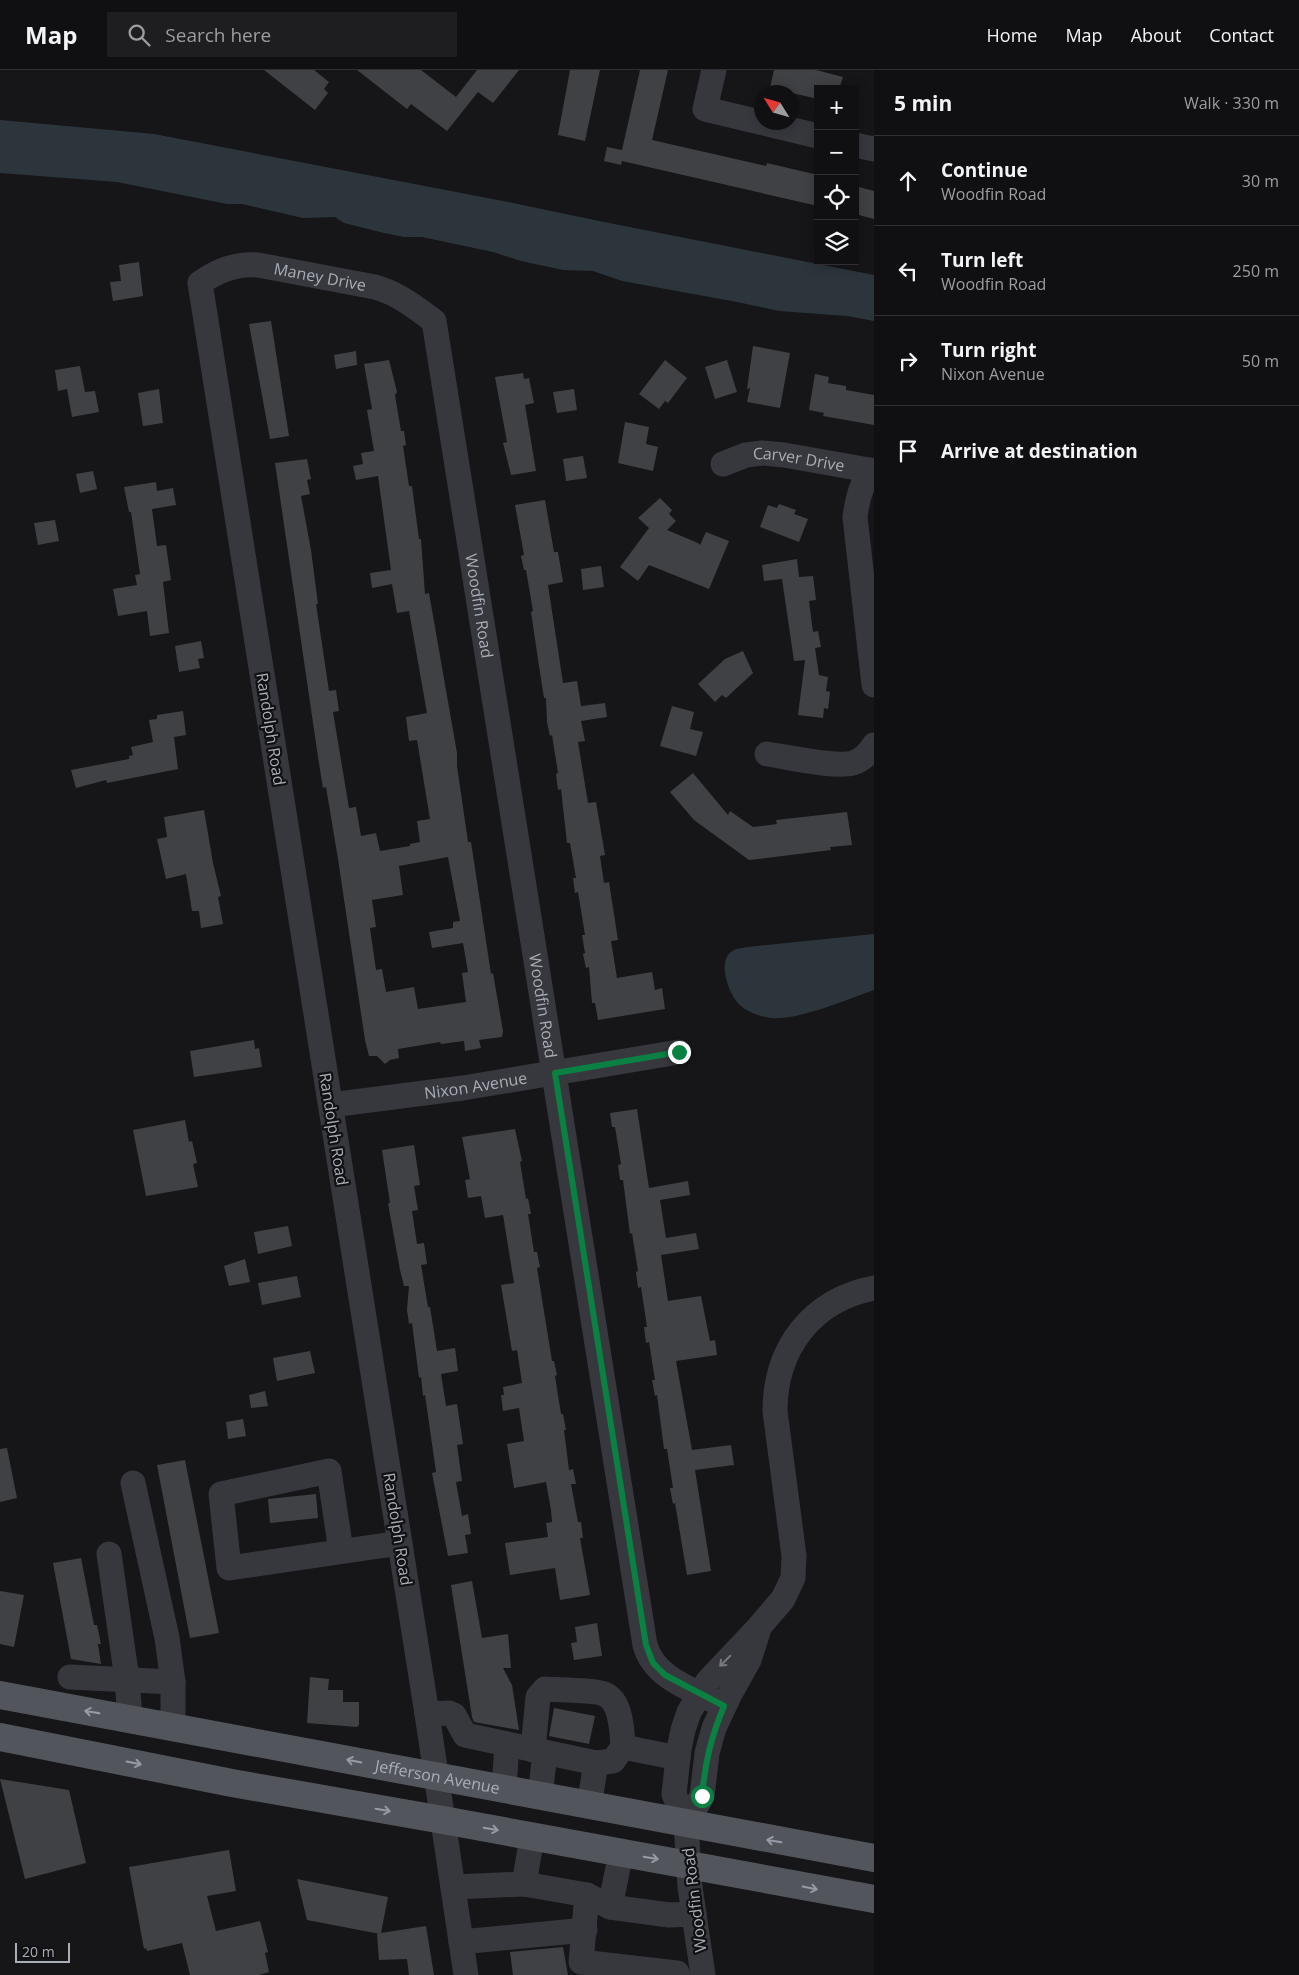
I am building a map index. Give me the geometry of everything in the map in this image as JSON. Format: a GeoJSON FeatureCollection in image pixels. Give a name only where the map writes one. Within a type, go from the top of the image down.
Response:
{"type":"FeatureCollection","features":[{"type":"Feature","properties":{"kind":"main road","name":"Jefferson Avenue"},"geometry":{"type":"LineString","coordinates":[[0,1695],[874,1858]]}},
{"type":"Feature","properties":{"kind":"main road"},"geometry":{"type":"LineString","coordinates":[[0,1737],[232,1784],[443,1820],[874,1899]]}},
{"type":"Feature","properties":{"kind":"street"},"geometry":{"type":"LineString","coordinates":[[714,70],[705,109],[814,135]]}},
{"type":"Feature","properties":{"kind":"street"},"geometry":{"type":"LineString","coordinates":[[859,146],[874,149]]}},
{"type":"Feature","properties":{"kind":"street","name":"Maney Drive"},"geometry":{"type":"LineString","coordinates":[[200,283],[212,274],[227,268],[245,264],[258,265],[389,291],[414,306],[434,322]]}},
{"type":"Feature","properties":{"kind":"street","name":"Randolph Road"},"geometry":{"type":"LineString","coordinates":[[200,283],[437,1776],[466,1975]]}},
{"type":"Feature","properties":{"kind":"street","name":"Woodfin Road"},"geometry":{"type":"LineString","coordinates":[[434,322],[648,1656],[659,1670],[671,1679],[724,1706]]}},
{"type":"Feature","properties":{"kind":"street","name":"Carver Drive"},"geometry":{"type":"LineString","coordinates":[[723,464],[746,455],[762,453],[872,470]]}},
{"type":"Feature","properties":{"kind":"street"},"geometry":{"type":"LineString","coordinates":[[872,470],[857,498],[855,517],[874,685]]}},
{"type":"Feature","properties":{"kind":"street"},"geometry":{"type":"LineString","coordinates":[[767,754],[842,765],[854,762],[868,754],[874,745]]}},
{"type":"Feature","properties":{"kind":"street","name":"Nixon Avenue"},"geometry":{"type":"LineString","coordinates":[[331,1106],[463,1088],[679,1052]]}},
{"type":"Feature","properties":{"kind":"street"},"geometry":{"type":"LineString","coordinates":[[759,1627],[789,1589],[794,1567],[789,1510],[775,1411],[775,1394],[781,1364],[800,1332],[824,1307],[851,1294],[874,1288]]}},
{"type":"Feature","properties":{"kind":"street"},"geometry":{"type":"LineString","coordinates":[[341,1551],[329,1471],[221,1494],[229,1568],[341,1551],[400,1542]]}},
{"type":"Feature","properties":{"kind":"street"},"geometry":{"type":"LineString","coordinates":[[133,1483],[167,1638],[173,1682],[173,1727]]}},
{"type":"Feature","properties":{"kind":"street"},"geometry":{"type":"LineString","coordinates":[[109,1554],[127,1679],[130,1719]]}},
{"type":"Feature","properties":{"kind":"street","name":"Woodfin Road"},"geometry":{"type":"LineString","coordinates":[[703,1973],[688,1864],[686,1824],[674,1794],[678,1758],[683,1730],[689,1712],[699,1693],[718,1669],[759,1627]]}},
{"type":"Feature","properties":{"kind":"street","name":"Woodfin Road"},"geometry":{"type":"LineString","coordinates":[[686,1824],[702,1796],[707,1754],[714,1728],[749,1660],[759,1627]]}},
{"type":"Feature","properties":{"kind":"street"},"geometry":{"type":"LineString","coordinates":[[70,1677],[173,1682]]}},
{"type":"Feature","properties":{"kind":"street"},"geometry":{"type":"LineString","coordinates":[[427,1714],[449,1713],[454,1715],[465,1735],[539,1751],[596,1763],[613,1761],[623,1747],[622,1725],[614,1703],[604,1694],[545,1689],[538,1697],[539,1751],[540,1796]]}},
{"type":"Feature","properties":{"kind":"street"},"geometry":{"type":"LineString","coordinates":[[504,1789],[507,1744]]}},
{"type":"Feature","properties":{"kind":"street"},"geometry":{"type":"LineString","coordinates":[[623,1747],[678,1758]]}},
{"type":"Feature","properties":{"kind":"street"},"geometry":{"type":"LineString","coordinates":[[589,1806],[596,1763]]}},
{"type":"Feature","properties":{"kind":"street"},"geometry":{"type":"LineString","coordinates":[[524,1884],[532,1837]]}},
{"type":"Feature","properties":{"kind":"street"},"geometry":{"type":"LineString","coordinates":[[610,1907],[621,1853]]}},
{"type":"Feature","properties":{"kind":"street"},"geometry":{"type":"LineString","coordinates":[[453,1887],[524,1884],[587,1895],[610,1907],[669,1914],[694,1914]]}},
{"type":"Feature","properties":{"kind":"street"},"geometry":{"type":"LineString","coordinates":[[587,1895],[581,1962],[678,1974],[703,1973]]}},
{"type":"Feature","properties":{"kind":"street"},"geometry":{"type":"LineString","coordinates":[[461,1942],[585,1930]]}},
{"type":"Feature","properties":{"kind":"shaded area"},"geometry":{"type":"Polygon","coordinates":[[[0,120],[154,134],[503,201],[814,263],[814,265],[874,275],[874,321],[847,316],[779,311],[622,281],[593,271],[563,270],[521,261],[493,252],[422,237],[404,237],[384,233],[344,223],[335,217],[303,218],[242,204],[227,204],[117,182],[0,173],[0,120]]]}},
{"type":"Feature","properties":{"kind":"shaded area"},"geometry":{"type":"Polygon","coordinates":[[[874,934],[874,990],[808,1013],[771,1018],[753,1013],[737,1002],[727,983],[725,975],[726,960],[729,954],[736,949],[874,934]]]}},
{"type":"Feature","properties":{"kind":"building"},"geometry":{"type":"Polygon","coordinates":[[[264,70],[314,70],[329,82],[324,89],[328,93],[315,110],[264,70]]]}},
{"type":"Feature","properties":{"kind":"building"},"geometry":{"type":"Polygon","coordinates":[[[357,70],[421,70],[456,97],[477,70],[519,70],[493,103],[478,92],[447,131],[411,104],[407,109],[357,70]]]}},
{"type":"Feature","properties":{"kind":"building"},"geometry":{"type":"Polygon","coordinates":[[[570,70],[600,70],[585,141],[558,135],[570,70]]]}},
{"type":"Feature","properties":{"kind":"building"},"geometry":{"type":"Polygon","coordinates":[[[640,70],[668,70],[652,140],[766,166],[767,163],[814,174],[814,205],[622,161],[621,165],[604,161],[607,147],[622,150],[640,70]]]}},
{"type":"Feature","properties":{"kind":"building"},"geometry":{"type":"Polygon","coordinates":[[[774,70],[816,70],[843,77],[840,85],[814,85],[814,98],[799,95],[799,85],[771,85],[774,70]]]}},
{"type":"Feature","properties":{"kind":"building"},"geometry":{"type":"Polygon","coordinates":[[[859,187],[874,191],[874,219],[859,215],[859,187]]]}},
{"type":"Feature","properties":{"kind":"building"},"geometry":{"type":"Polygon","coordinates":[[[139,262],[143,296],[113,301],[110,282],[121,281],[119,265],[139,262]]]}},
{"type":"Feature","properties":{"kind":"building"},"geometry":{"type":"Polygon","coordinates":[[[271,321],[289,436],[270,439],[249,324],[271,321]]]}},
{"type":"Feature","properties":{"kind":"building"},"geometry":{"type":"Polygon","coordinates":[[[753,346],[790,353],[780,408],[747,402],[753,346]]]}},
{"type":"Feature","properties":{"kind":"building"},"geometry":{"type":"Polygon","coordinates":[[[356,351],[357,365],[336,369],[334,355],[356,351]]]}},
{"type":"Feature","properties":{"kind":"building"},"geometry":{"type":"Polygon","coordinates":[[[389,360],[397,392],[395,395],[401,431],[404,431],[406,445],[403,446],[409,486],[412,486],[419,539],[421,539],[425,594],[429,593],[457,753],[457,766],[468,842],[471,842],[491,974],[493,973],[503,1031],[502,1037],[479,1040],[481,1048],[465,1051],[464,1041],[441,1044],[440,1042],[398,1049],[399,1058],[390,1060],[385,1064],[377,1056],[369,1056],[365,1040],[338,859],[326,787],[323,788],[318,757],[275,463],[307,459],[311,479],[307,480],[310,494],[301,496],[311,550],[318,604],[316,604],[329,691],[336,690],[339,711],[333,712],[349,808],[356,807],[361,836],[376,833],[380,851],[410,846],[410,844],[420,842],[417,821],[430,819],[417,740],[409,741],[406,717],[427,713],[409,611],[397,613],[392,584],[372,588],[370,573],[391,570],[378,476],[356,480],[353,466],[363,464],[361,453],[374,451],[367,410],[372,409],[364,364],[389,360]],[[448,857],[399,866],[403,895],[372,900],[376,927],[370,928],[376,970],[382,969],[386,992],[414,987],[418,1009],[466,1002],[462,973],[468,972],[463,943],[432,948],[429,932],[453,928],[453,922],[460,921],[448,857]]]}},
{"type":"Feature","properties":{"kind":"building"},"geometry":{"type":"Polygon","coordinates":[[[665,360],[687,378],[668,403],[665,401],[659,409],[639,394],[665,360]]]}},
{"type":"Feature","properties":{"kind":"building"},"geometry":{"type":"Polygon","coordinates":[[[727,360],[737,392],[715,399],[705,367],[727,360]]]}},
{"type":"Feature","properties":{"kind":"building"},"geometry":{"type":"Polygon","coordinates":[[[80,366],[85,392],[95,391],[99,412],[72,417],[67,389],[58,391],[55,370],[80,366]]]}},
{"type":"Feature","properties":{"kind":"building"},"geometry":{"type":"Polygon","coordinates":[[[523,373],[524,379],[529,378],[534,403],[525,405],[536,471],[511,475],[503,443],[507,442],[495,377],[523,373]]]}},
{"type":"Feature","properties":{"kind":"building"},"geometry":{"type":"Polygon","coordinates":[[[815,374],[829,377],[828,383],[846,386],[846,390],[874,395],[874,425],[823,416],[824,413],[809,410],[815,374]]]}},
{"type":"Feature","properties":{"kind":"building"},"geometry":{"type":"Polygon","coordinates":[[[159,389],[163,423],[143,426],[138,393],[159,389]]]}},
{"type":"Feature","properties":{"kind":"building"},"geometry":{"type":"Polygon","coordinates":[[[574,389],[577,410],[557,413],[553,392],[574,389]]]}},
{"type":"Feature","properties":{"kind":"building"},"geometry":{"type":"Polygon","coordinates":[[[625,422],[649,427],[646,444],[658,447],[653,471],[618,463],[625,422]]]}},
{"type":"Feature","properties":{"kind":"building"},"geometry":{"type":"Polygon","coordinates":[[[583,456],[587,478],[566,481],[563,459],[583,456]]]}},
{"type":"Feature","properties":{"kind":"building"},"geometry":{"type":"Polygon","coordinates":[[[93,471],[97,489],[80,493],[76,474],[93,471]]]}},
{"type":"Feature","properties":{"kind":"building"},"geometry":{"type":"Polygon","coordinates":[[[156,482],[157,491],[173,488],[176,505],[152,509],[157,546],[166,545],[171,580],[163,582],[169,633],[150,636],[147,611],[118,616],[113,589],[137,585],[135,575],[140,574],[131,512],[129,512],[124,487],[156,482]]]}},
{"type":"Feature","properties":{"kind":"building"},"geometry":{"type":"Polygon","coordinates":[[[660,498],[672,510],[669,514],[676,521],[667,530],[700,545],[706,532],[729,541],[709,589],[649,565],[638,581],[620,567],[649,528],[638,518],[660,498]]]}},
{"type":"Feature","properties":{"kind":"building"},"geometry":{"type":"Polygon","coordinates":[[[545,500],[554,552],[558,552],[563,582],[548,585],[563,683],[577,681],[581,706],[605,703],[607,717],[581,721],[585,741],[578,742],[588,803],[596,802],[605,855],[600,856],[604,883],[609,882],[618,940],[611,941],[617,978],[652,972],[655,990],[662,988],[665,1009],[598,1020],[595,1003],[592,1003],[589,967],[586,968],[583,954],[585,953],[582,935],[585,935],[578,892],[575,893],[573,878],[576,878],[570,843],[567,843],[561,789],[558,790],[556,774],[558,773],[552,735],[550,736],[547,722],[546,698],[544,698],[539,666],[526,570],[524,570],[521,556],[524,555],[515,505],[545,500]]]}},
{"type":"Feature","properties":{"kind":"building"},"geometry":{"type":"Polygon","coordinates":[[[779,504],[796,510],[794,514],[808,519],[799,542],[760,527],[768,505],[777,508],[779,504]]]}},
{"type":"Feature","properties":{"kind":"building"},"geometry":{"type":"Polygon","coordinates":[[[55,520],[59,541],[38,545],[34,523],[55,520]]]}},
{"type":"Feature","properties":{"kind":"building"},"geometry":{"type":"Polygon","coordinates":[[[797,559],[799,577],[813,576],[816,600],[809,601],[813,632],[818,631],[821,647],[815,648],[819,675],[828,677],[826,691],[830,692],[828,709],[824,708],[823,718],[798,715],[805,660],[794,661],[782,579],[764,581],[762,565],[797,559]]]}},
{"type":"Feature","properties":{"kind":"building"},"geometry":{"type":"Polygon","coordinates":[[[601,566],[604,587],[583,590],[581,569],[601,566]]]}},
{"type":"Feature","properties":{"kind":"building"},"geometry":{"type":"Polygon","coordinates":[[[201,641],[204,658],[198,659],[200,668],[179,672],[175,646],[201,641]]]}},
{"type":"Feature","properties":{"kind":"building"},"geometry":{"type":"Polygon","coordinates":[[[743,651],[753,673],[726,698],[722,695],[715,702],[698,684],[725,659],[743,651]]]}},
{"type":"Feature","properties":{"kind":"building"},"geometry":{"type":"Polygon","coordinates":[[[672,706],[694,712],[690,729],[703,732],[696,756],[660,746],[672,706]]]}},
{"type":"Feature","properties":{"kind":"building"},"geometry":{"type":"Polygon","coordinates":[[[183,711],[186,735],[174,737],[178,769],[107,783],[106,780],[76,788],[71,770],[129,759],[129,756],[133,755],[131,747],[153,742],[149,720],[157,719],[157,715],[183,711]]]}},
{"type":"Feature","properties":{"kind":"building"},"geometry":{"type":"Polygon","coordinates":[[[693,773],[728,815],[730,811],[753,827],[777,824],[776,820],[847,812],[852,845],[830,847],[831,850],[749,860],[694,820],[670,792],[693,773]]]}},
{"type":"Feature","properties":{"kind":"building"},"geometry":{"type":"Polygon","coordinates":[[[204,810],[221,896],[218,897],[223,924],[201,928],[199,911],[192,911],[186,874],[166,879],[157,839],[167,837],[164,817],[204,810]]]}},
{"type":"Feature","properties":{"kind":"building"},"geometry":{"type":"Polygon","coordinates":[[[254,1040],[255,1049],[259,1048],[262,1067],[194,1077],[190,1051],[254,1040]]]}},
{"type":"Feature","properties":{"kind":"building"},"geometry":{"type":"Polygon","coordinates":[[[637,1109],[649,1188],[688,1181],[690,1195],[660,1200],[666,1238],[696,1233],[699,1249],[661,1255],[668,1301],[701,1296],[710,1341],[715,1340],[717,1355],[676,1361],[692,1450],[731,1445],[734,1465],[695,1470],[711,1571],[687,1575],[675,1503],[673,1504],[670,1488],[673,1488],[667,1449],[664,1449],[657,1395],[655,1396],[652,1380],[655,1380],[649,1342],[646,1343],[644,1327],[647,1327],[641,1287],[638,1288],[636,1272],[638,1271],[632,1233],[630,1234],[623,1180],[620,1180],[618,1165],[621,1164],[615,1127],[612,1127],[610,1113],[637,1109]]]}},
{"type":"Feature","properties":{"kind":"building"},"geometry":{"type":"Polygon","coordinates":[[[185,1120],[189,1142],[192,1141],[197,1163],[193,1164],[198,1187],[146,1196],[133,1130],[185,1120]]]}},
{"type":"Feature","properties":{"kind":"building"},"geometry":{"type":"Polygon","coordinates":[[[515,1129],[522,1161],[520,1162],[526,1199],[528,1198],[531,1214],[528,1214],[534,1252],[537,1252],[540,1267],[537,1268],[552,1361],[554,1361],[557,1375],[555,1376],[561,1414],[563,1414],[566,1430],[564,1430],[569,1470],[573,1469],[576,1484],[571,1484],[578,1522],[581,1522],[583,1538],[580,1538],[590,1595],[560,1600],[555,1568],[510,1575],[505,1543],[548,1537],[546,1523],[552,1522],[551,1510],[546,1482],[514,1488],[507,1444],[524,1441],[519,1408],[503,1411],[501,1395],[504,1395],[503,1387],[522,1383],[517,1350],[512,1351],[501,1285],[514,1283],[503,1215],[485,1218],[481,1196],[468,1198],[465,1180],[470,1179],[462,1137],[515,1129]]]}},
{"type":"Feature","properties":{"kind":"building"},"geometry":{"type":"Polygon","coordinates":[[[414,1145],[420,1185],[414,1186],[418,1210],[412,1211],[417,1244],[424,1243],[427,1264],[421,1265],[428,1307],[430,1307],[437,1351],[455,1348],[458,1371],[441,1374],[446,1406],[457,1404],[463,1444],[457,1445],[462,1481],[456,1482],[462,1516],[468,1514],[471,1534],[465,1535],[468,1553],[448,1556],[432,1473],[436,1472],[425,1395],[423,1396],[421,1377],[419,1378],[412,1323],[409,1324],[407,1310],[409,1286],[404,1286],[400,1270],[388,1203],[390,1203],[382,1150],[414,1145]]]}},
{"type":"Feature","properties":{"kind":"building"},"geometry":{"type":"Polygon","coordinates":[[[288,1226],[292,1246],[258,1254],[254,1232],[288,1226]]]}},
{"type":"Feature","properties":{"kind":"building"},"geometry":{"type":"Polygon","coordinates":[[[245,1259],[250,1282],[229,1286],[224,1266],[245,1259]]]}},
{"type":"Feature","properties":{"kind":"building"},"geometry":{"type":"Polygon","coordinates":[[[297,1276],[301,1297],[262,1305],[258,1283],[297,1276]]]}},
{"type":"Feature","properties":{"kind":"building"},"geometry":{"type":"Polygon","coordinates":[[[310,1351],[315,1373],[277,1381],[273,1358],[310,1351]]]}},
{"type":"Feature","properties":{"kind":"building"},"geometry":{"type":"Polygon","coordinates":[[[265,1391],[268,1406],[251,1408],[249,1395],[265,1391]]]}},
{"type":"Feature","properties":{"kind":"building"},"geometry":{"type":"Polygon","coordinates":[[[243,1419],[246,1436],[228,1439],[226,1422],[243,1419]]]}},
{"type":"Feature","properties":{"kind":"building"},"geometry":{"type":"Polygon","coordinates":[[[7,1448],[17,1498],[0,1502],[0,1449],[7,1448]]]}},
{"type":"Feature","properties":{"kind":"building"},"geometry":{"type":"Polygon","coordinates":[[[185,1460],[219,1633],[190,1638],[157,1465],[185,1460]]]}},
{"type":"Feature","properties":{"kind":"building"},"geometry":{"type":"Polygon","coordinates":[[[316,1494],[318,1518],[270,1523],[268,1499],[316,1494]]]}},
{"type":"Feature","properties":{"kind":"building"},"geometry":{"type":"Polygon","coordinates":[[[81,1558],[94,1625],[97,1625],[101,1644],[98,1644],[101,1664],[71,1659],[53,1563],[81,1558]]]}},
{"type":"Feature","properties":{"kind":"building"},"geometry":{"type":"Polygon","coordinates":[[[472,1581],[482,1638],[508,1634],[511,1668],[503,1668],[512,1685],[519,1730],[474,1722],[472,1717],[451,1585],[472,1581]]]}},
{"type":"Feature","properties":{"kind":"building"},"geometry":{"type":"Polygon","coordinates":[[[0,1591],[24,1595],[14,1647],[0,1644],[0,1591]]]}},
{"type":"Feature","properties":{"kind":"building"},"geometry":{"type":"Polygon","coordinates":[[[597,1623],[602,1656],[574,1660],[571,1643],[577,1642],[575,1627],[597,1623]]]}},
{"type":"Feature","properties":{"kind":"building"},"geometry":{"type":"Polygon","coordinates":[[[310,1677],[329,1679],[328,1690],[343,1690],[343,1702],[359,1702],[359,1725],[357,1727],[307,1723],[310,1677]]]}},
{"type":"Feature","properties":{"kind":"building"},"geometry":{"type":"Polygon","coordinates":[[[554,1708],[595,1716],[589,1744],[549,1736],[554,1708]]]}},
{"type":"Feature","properties":{"kind":"building"},"geometry":{"type":"Polygon","coordinates":[[[0,1779],[69,1790],[86,1863],[25,1879],[0,1779]]]}},
{"type":"Feature","properties":{"kind":"building"},"geometry":{"type":"Polygon","coordinates":[[[229,1850],[236,1891],[207,1896],[216,1931],[260,1921],[268,1952],[265,1953],[269,1972],[259,1975],[190,1975],[182,1943],[147,1951],[146,1948],[144,1949],[129,1867],[229,1850]]]}},
{"type":"Feature","properties":{"kind":"building"},"geometry":{"type":"Polygon","coordinates":[[[297,1879],[388,1897],[381,1933],[426,1926],[434,1975],[409,1975],[407,1959],[379,1960],[377,1934],[380,1934],[307,1920],[297,1879]]]}},
{"type":"Feature","properties":{"kind":"building"},"geometry":{"type":"Polygon","coordinates":[[[563,1947],[568,1975],[513,1975],[510,1952],[563,1947]]]}},
{"type":"Feature","properties":{"kind":"route"},"geometry":{"type":"LineString","coordinates":[[679,1052],[555,1073],[648,1656],[659,1670],[671,1679],[724,1706],[714,1728],[707,1754],[702,1796]]}}]}
